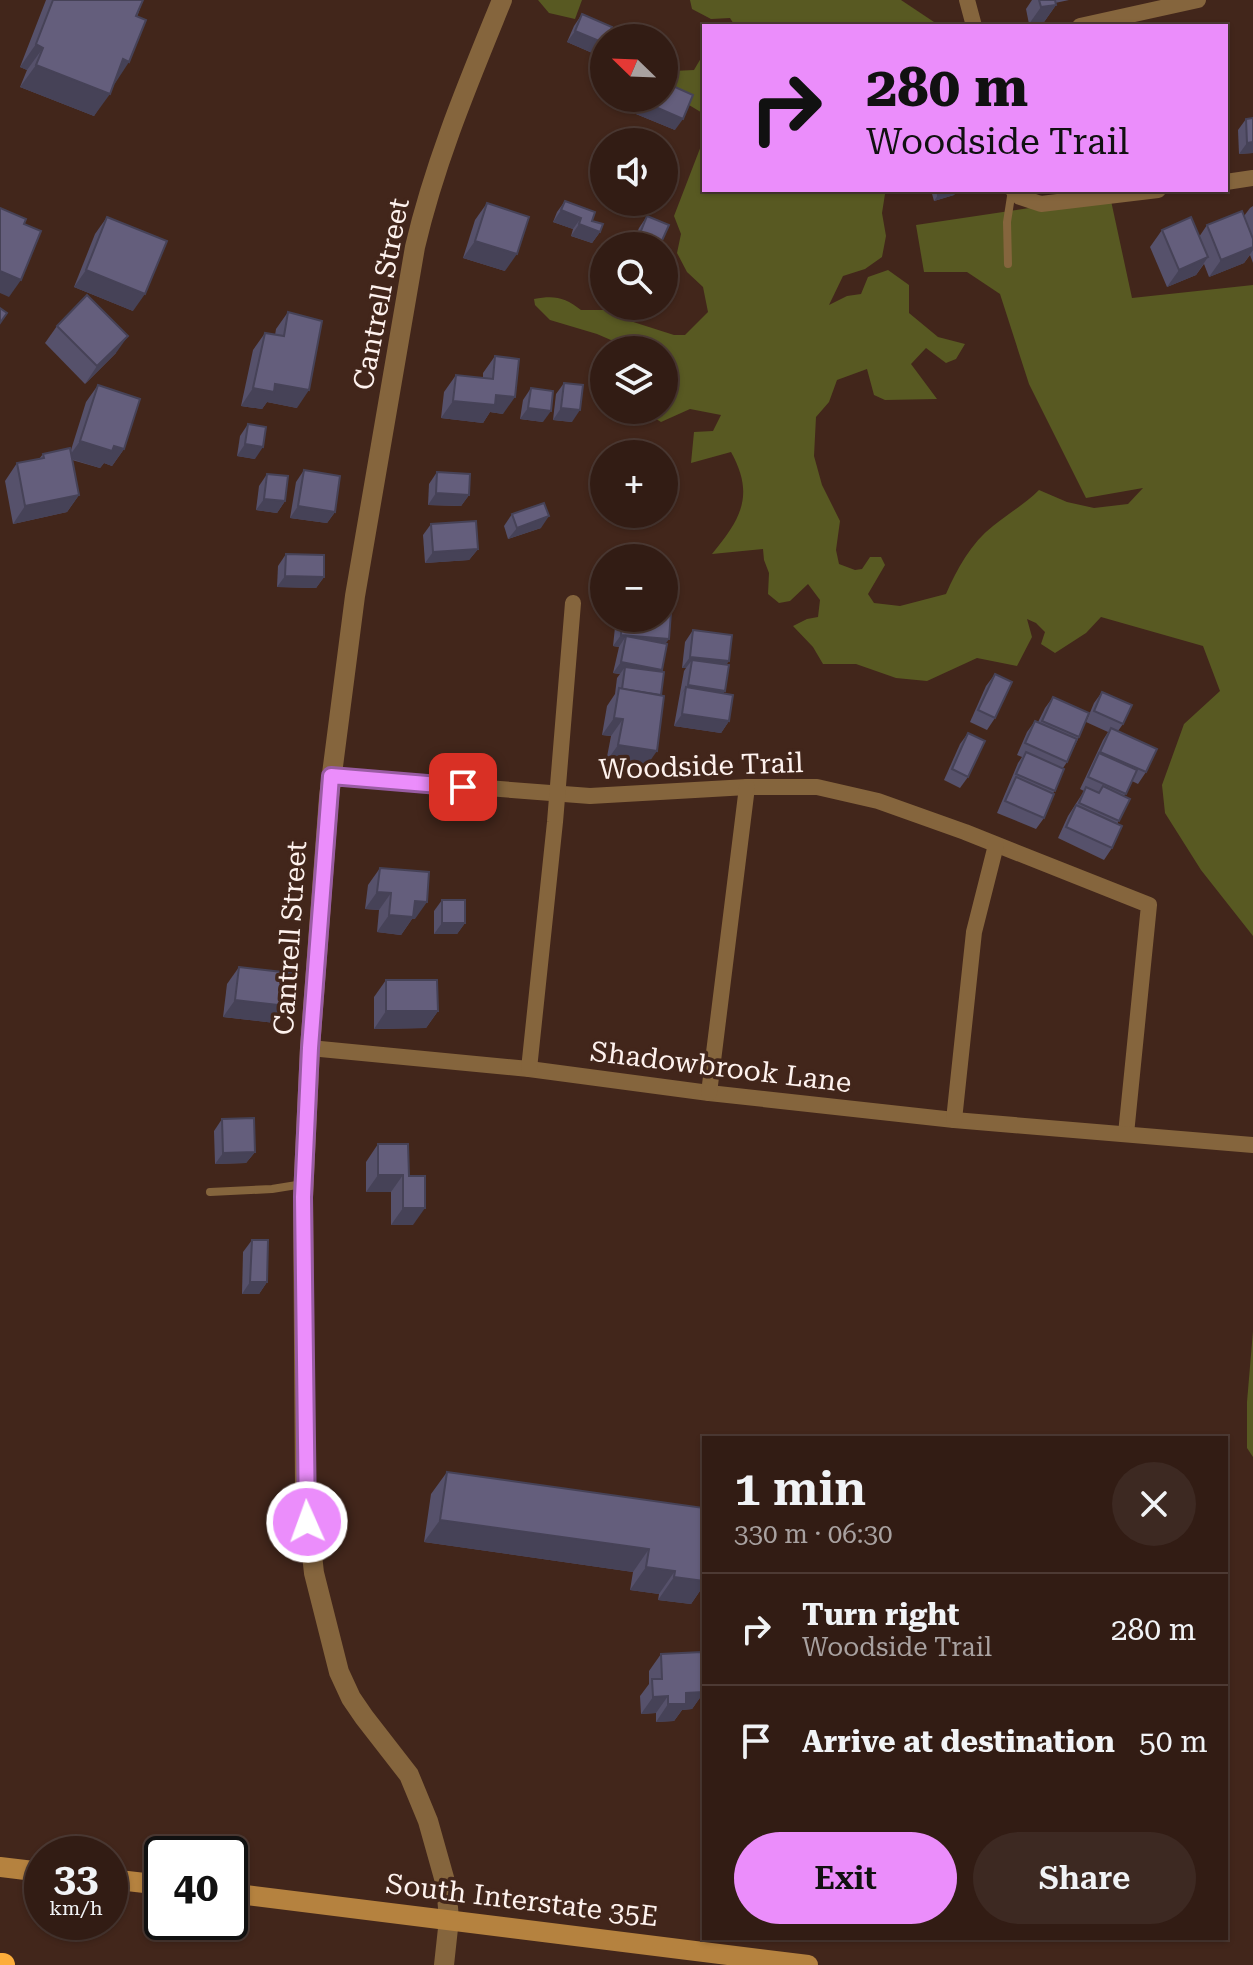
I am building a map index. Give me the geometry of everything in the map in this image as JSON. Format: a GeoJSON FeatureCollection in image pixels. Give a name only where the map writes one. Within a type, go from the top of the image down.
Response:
{"type":"FeatureCollection","features":[{"type":"Feature","properties":{"kind":"main road"},"geometry":{"type":"LineString","coordinates":[[0,1867],[24,1870]]}},
{"type":"Feature","properties":{"kind":"main road","name":"South Interstate 35E"},"geometry":{"type":"LineString","coordinates":[[248,1895],[808,1965]]}},
{"type":"Feature","properties":{"kind":"street","name":"Cantrell Street"},"geometry":{"type":"LineString","coordinates":[[444,1965],[449,1919],[446,1885],[428,1821],[409,1775],[357,1708],[339,1672],[314,1573],[305,1490],[304,1183],[310,1048],[331,776],[355,596],[415,247],[428,190],[502,0]]}},
{"type":"Feature","properties":{"kind":"street"},"geometry":{"type":"LineString","coordinates":[[967,0],[973,24]]}},
{"type":"Feature","properties":{"kind":"street"},"geometry":{"type":"LineString","coordinates":[[1089,24],[1198,0]]}},
{"type":"Feature","properties":{"kind":"street"},"geometry":{"type":"LineString","coordinates":[[1228,182],[1253,178]]}},
{"type":"Feature","properties":{"kind":"street"},"geometry":{"type":"LineString","coordinates":[[1017,193],[1041,204],[1141,192]]}},
{"type":"Feature","properties":{"kind":"street"},"geometry":{"type":"LineString","coordinates":[[529,1069],[558,794],[573,603]]}},
{"type":"Feature","properties":{"kind":"street","name":"Woodside Trail"},"geometry":{"type":"LineString","coordinates":[[331,776],[590,796],[747,787],[817,787],[878,801],[1149,905],[1126,1134]]}},
{"type":"Feature","properties":{"kind":"street"},"geometry":{"type":"LineString","coordinates":[[709,1093],[747,787]]}},
{"type":"Feature","properties":{"kind":"street"},"geometry":{"type":"LineString","coordinates":[[954,1120],[974,932],[996,845]]}},
{"type":"Feature","properties":{"kind":"street","name":"Shadowbrook Lane"},"geometry":{"type":"LineString","coordinates":[[310,1048],[529,1069],[954,1120],[1253,1145]]}},
{"type":"Feature","properties":{"kind":"lane"},"geometry":{"type":"LineString","coordinates":[[1008,264],[1007,222],[1017,193]]}},
{"type":"Feature","properties":{"kind":"lane"},"geometry":{"type":"LineString","coordinates":[[210,1192],[272,1189],[304,1183]]}},
{"type":"Feature","properties":{"kind":"shaded area"},"geometry":{"type":"Polygon","coordinates":[[[538,0],[582,0],[575,19],[549,13],[538,0]]]}},
{"type":"Feature","properties":{"kind":"shaded area"},"geometry":{"type":"Polygon","coordinates":[[[690,0],[901,0],[937,24],[734,24],[730,18],[711,19],[692,9],[690,0]]]}},
{"type":"Feature","properties":{"kind":"shaded area"},"geometry":{"type":"Polygon","coordinates":[[[702,56],[702,113],[678,98],[678,71],[694,70],[702,56]]]}},
{"type":"Feature","properties":{"kind":"shaded area"},"geometry":{"type":"Polygon","coordinates":[[[702,143],[702,192],[885,194],[882,213],[886,236],[882,257],[865,269],[843,276],[829,305],[847,296],[861,294],[868,277],[888,270],[909,285],[909,313],[938,337],[965,344],[956,359],[946,363],[926,348],[911,364],[937,399],[885,400],[874,395],[867,369],[837,380],[829,402],[816,417],[814,456],[822,485],[840,521],[836,550],[839,564],[855,570],[862,569],[870,557],[881,557],[885,565],[868,594],[874,603],[900,606],[946,594],[978,540],[1039,490],[1067,502],[1094,508],[1128,504],[1143,488],[1086,498],[1029,384],[1000,294],[967,272],[924,272],[916,225],[1110,196],[1132,298],[1253,285],[1253,936],[1201,870],[1165,813],[1162,785],[1184,724],[1220,691],[1203,646],[1101,617],[1086,633],[1055,653],[1041,644],[1045,632],[1027,619],[1032,637],[1017,666],[977,658],[927,681],[896,678],[856,664],[823,664],[813,647],[793,626],[818,617],[820,600],[808,584],[790,601],[779,603],[768,594],[769,573],[763,549],[712,554],[737,518],[743,494],[742,481],[731,452],[691,463],[694,432],[713,431],[721,415],[690,409],[678,414],[678,336],[602,336],[550,320],[535,305],[534,299],[548,297],[570,302],[581,310],[590,310],[590,320],[627,320],[674,335],[685,335],[708,312],[703,287],[687,272],[678,255],[681,234],[674,216],[678,216],[678,206],[702,143]]]}},
{"type":"Feature","properties":{"kind":"shaded area"},"geometry":{"type":"Polygon","coordinates":[[[1253,1331],[1253,1457],[1247,1448],[1247,1402],[1253,1331]]]}},
{"type":"Feature","properties":{"kind":"building"},"geometry":{"type":"Polygon","coordinates":[[[53,0],[143,0],[136,16],[146,20],[129,62],[123,59],[110,94],[36,65],[43,48],[36,44],[53,0]]]}},
{"type":"Feature","properties":{"kind":"building"},"geometry":{"type":"Polygon","coordinates":[[[1039,0],[1055,0],[1056,5],[1041,7],[1039,0]]]}},
{"type":"Feature","properties":{"kind":"building"},"geometry":{"type":"Polygon","coordinates":[[[582,14],[605,24],[590,24],[590,37],[575,31],[582,14]]]}},
{"type":"Feature","properties":{"kind":"building"},"geometry":{"type":"Polygon","coordinates":[[[678,88],[693,95],[683,119],[667,112],[678,112],[678,88]]]}},
{"type":"Feature","properties":{"kind":"building"},"geometry":{"type":"Polygon","coordinates":[[[1253,118],[1253,142],[1247,143],[1246,119],[1253,118]]]}},
{"type":"Feature","properties":{"kind":"building"},"geometry":{"type":"Polygon","coordinates":[[[565,201],[590,210],[590,216],[594,216],[592,221],[603,224],[600,232],[579,224],[581,218],[561,210],[565,201]]]}},
{"type":"Feature","properties":{"kind":"building"},"geometry":{"type":"Polygon","coordinates":[[[487,203],[529,217],[517,254],[475,241],[487,203]]]}},
{"type":"Feature","properties":{"kind":"building"},"geometry":{"type":"Polygon","coordinates":[[[0,208],[26,219],[24,224],[41,231],[21,280],[0,271],[0,208]]]}},
{"type":"Feature","properties":{"kind":"building"},"geometry":{"type":"Polygon","coordinates":[[[1242,211],[1253,247],[1221,260],[1207,225],[1242,211]]]}},
{"type":"Feature","properties":{"kind":"building"},"geometry":{"type":"Polygon","coordinates":[[[647,216],[669,225],[666,232],[641,232],[647,216]]]}},
{"type":"Feature","properties":{"kind":"building"},"geometry":{"type":"Polygon","coordinates":[[[107,217],[167,241],[145,294],[86,270],[107,217]]]}},
{"type":"Feature","properties":{"kind":"building"},"geometry":{"type":"Polygon","coordinates":[[[1191,217],[1208,257],[1179,270],[1162,230],[1191,217]]]}},
{"type":"Feature","properties":{"kind":"building"},"geometry":{"type":"Polygon","coordinates":[[[87,295],[128,336],[97,366],[57,326],[87,295]]]}},
{"type":"Feature","properties":{"kind":"building"},"geometry":{"type":"Polygon","coordinates":[[[0,308],[7,313],[0,323],[0,308]]]}},
{"type":"Feature","properties":{"kind":"building"},"geometry":{"type":"Polygon","coordinates":[[[288,312],[322,321],[309,390],[275,384],[274,392],[253,388],[265,333],[284,336],[288,312]]]}},
{"type":"Feature","properties":{"kind":"building"},"geometry":{"type":"Polygon","coordinates":[[[495,356],[519,359],[515,397],[496,395],[495,405],[453,401],[456,375],[493,379],[495,356]]]}},
{"type":"Feature","properties":{"kind":"building"},"geometry":{"type":"Polygon","coordinates":[[[564,383],[583,385],[580,410],[561,408],[564,383]]]}},
{"type":"Feature","properties":{"kind":"building"},"geometry":{"type":"Polygon","coordinates":[[[98,385],[140,399],[124,449],[114,446],[112,451],[80,441],[98,385]]]}},
{"type":"Feature","properties":{"kind":"building"},"geometry":{"type":"Polygon","coordinates":[[[531,388],[553,391],[551,411],[528,408],[531,388]]]}},
{"type":"Feature","properties":{"kind":"building"},"geometry":{"type":"Polygon","coordinates":[[[248,424],[266,427],[263,447],[245,444],[248,424]]]}},
{"type":"Feature","properties":{"kind":"building"},"geometry":{"type":"Polygon","coordinates":[[[70,448],[79,495],[25,506],[17,463],[44,458],[43,454],[70,448]]]}},
{"type":"Feature","properties":{"kind":"building"},"geometry":{"type":"Polygon","coordinates":[[[304,470],[340,476],[335,512],[298,506],[304,470]]]}},
{"type":"Feature","properties":{"kind":"building"},"geometry":{"type":"Polygon","coordinates":[[[437,472],[470,474],[469,495],[436,493],[437,472]]]}},
{"type":"Feature","properties":{"kind":"building"},"geometry":{"type":"Polygon","coordinates":[[[267,474],[288,476],[285,501],[264,499],[267,474]]]}},
{"type":"Feature","properties":{"kind":"building"},"geometry":{"type":"Polygon","coordinates":[[[544,503],[549,516],[517,528],[512,514],[544,503]]]}},
{"type":"Feature","properties":{"kind":"building"},"geometry":{"type":"Polygon","coordinates":[[[476,521],[478,549],[433,552],[431,524],[476,521]]]}},
{"type":"Feature","properties":{"kind":"building"},"geometry":{"type":"Polygon","coordinates":[[[286,554],[324,555],[324,577],[285,576],[286,554]]]}},
{"type":"Feature","properties":{"kind":"building"},"geometry":{"type":"Polygon","coordinates":[[[693,630],[732,635],[729,661],[690,657],[693,630]]]}},
{"type":"Feature","properties":{"kind":"building"},"geometry":{"type":"Polygon","coordinates":[[[621,632],[670,632],[669,639],[621,635],[621,632]]]}},
{"type":"Feature","properties":{"kind":"building"},"geometry":{"type":"Polygon","coordinates":[[[626,636],[667,644],[662,670],[621,662],[626,636]]]}},
{"type":"Feature","properties":{"kind":"building"},"geometry":{"type":"Polygon","coordinates":[[[692,660],[729,665],[725,691],[688,685],[692,660]]]}},
{"type":"Feature","properties":{"kind":"building"},"geometry":{"type":"Polygon","coordinates":[[[625,667],[664,672],[661,695],[622,689],[625,667]]]}},
{"type":"Feature","properties":{"kind":"building"},"geometry":{"type":"Polygon","coordinates":[[[995,674],[1012,682],[995,718],[978,710],[995,674]]]}},
{"type":"Feature","properties":{"kind":"building"},"geometry":{"type":"Polygon","coordinates":[[[686,687],[733,695],[729,721],[682,714],[686,687]]]}},
{"type":"Feature","properties":{"kind":"building"},"geometry":{"type":"Polygon","coordinates":[[[619,688],[664,696],[657,751],[618,745],[623,719],[614,718],[619,688]]]}},
{"type":"Feature","properties":{"kind":"building"},"geometry":{"type":"Polygon","coordinates":[[[1102,692],[1132,705],[1123,724],[1094,711],[1102,692]]]}},
{"type":"Feature","properties":{"kind":"building"},"geometry":{"type":"Polygon","coordinates":[[[1053,697],[1089,713],[1079,737],[1042,721],[1053,697]]]}},
{"type":"Feature","properties":{"kind":"building"},"geometry":{"type":"Polygon","coordinates":[[[1035,721],[1077,739],[1067,762],[1025,743],[1035,721]]]}},
{"type":"Feature","properties":{"kind":"building"},"geometry":{"type":"Polygon","coordinates":[[[1111,728],[1157,749],[1146,772],[1100,752],[1111,728]]]}},
{"type":"Feature","properties":{"kind":"building"},"geometry":{"type":"Polygon","coordinates":[[[968,733],[985,741],[968,777],[952,769],[968,733]]]}},
{"type":"Feature","properties":{"kind":"building"},"geometry":{"type":"Polygon","coordinates":[[[1026,752],[1064,769],[1055,791],[1016,774],[1026,752]]]}},
{"type":"Feature","properties":{"kind":"building"},"geometry":{"type":"Polygon","coordinates":[[[1099,753],[1137,770],[1126,794],[1088,777],[1099,753]]]}},
{"type":"Feature","properties":{"kind":"building"},"geometry":{"type":"Polygon","coordinates":[[[1016,777],[1054,794],[1044,818],[1005,801],[1016,777]]]}},
{"type":"Feature","properties":{"kind":"building"},"geometry":{"type":"Polygon","coordinates":[[[1103,786],[1130,799],[1119,821],[1079,803],[1086,787],[1099,793],[1103,786]]]}},
{"type":"Feature","properties":{"kind":"building"},"geometry":{"type":"Polygon","coordinates":[[[1076,805],[1122,826],[1112,848],[1066,827],[1076,805]]]}},
{"type":"Feature","properties":{"kind":"building"},"geometry":{"type":"Polygon","coordinates":[[[380,868],[429,872],[427,902],[415,901],[413,917],[389,915],[391,893],[377,892],[380,868]]]}},
{"type":"Feature","properties":{"kind":"building"},"geometry":{"type":"Polygon","coordinates":[[[442,900],[465,900],[465,923],[442,923],[442,900]]]}},
{"type":"Feature","properties":{"kind":"building"},"geometry":{"type":"Polygon","coordinates":[[[239,967],[291,973],[287,1006],[235,1000],[239,967]]]}},
{"type":"Feature","properties":{"kind":"building"},"geometry":{"type":"Polygon","coordinates":[[[386,980],[437,980],[438,1011],[386,1011],[386,980]]]}},
{"type":"Feature","properties":{"kind":"building"},"geometry":{"type":"Polygon","coordinates":[[[254,1118],[255,1152],[223,1153],[222,1119],[254,1118]]]}},
{"type":"Feature","properties":{"kind":"building"},"geometry":{"type":"Polygon","coordinates":[[[378,1144],[408,1144],[409,1176],[425,1176],[425,1208],[403,1208],[403,1175],[378,1175],[378,1144]]]}},
{"type":"Feature","properties":{"kind":"building"},"geometry":{"type":"Polygon","coordinates":[[[252,1240],[268,1240],[267,1282],[250,1282],[252,1240]]]}},
{"type":"Feature","properties":{"kind":"building"},"geometry":{"type":"Polygon","coordinates":[[[447,1472],[702,1508],[702,1581],[674,1577],[675,1571],[646,1567],[649,1549],[440,1520],[447,1472]]]}},
{"type":"Feature","properties":{"kind":"building"},"geometry":{"type":"Polygon","coordinates":[[[702,1652],[702,1692],[686,1693],[686,1704],[668,1704],[668,1696],[653,1697],[652,1679],[662,1679],[661,1654],[702,1652]]]}},
{"type":"Feature","properties":{"kind":"route"},"geometry":{"type":"LineString","coordinates":[[307,1522],[303,1197],[310,1048],[331,776],[463,787]]}}]}
